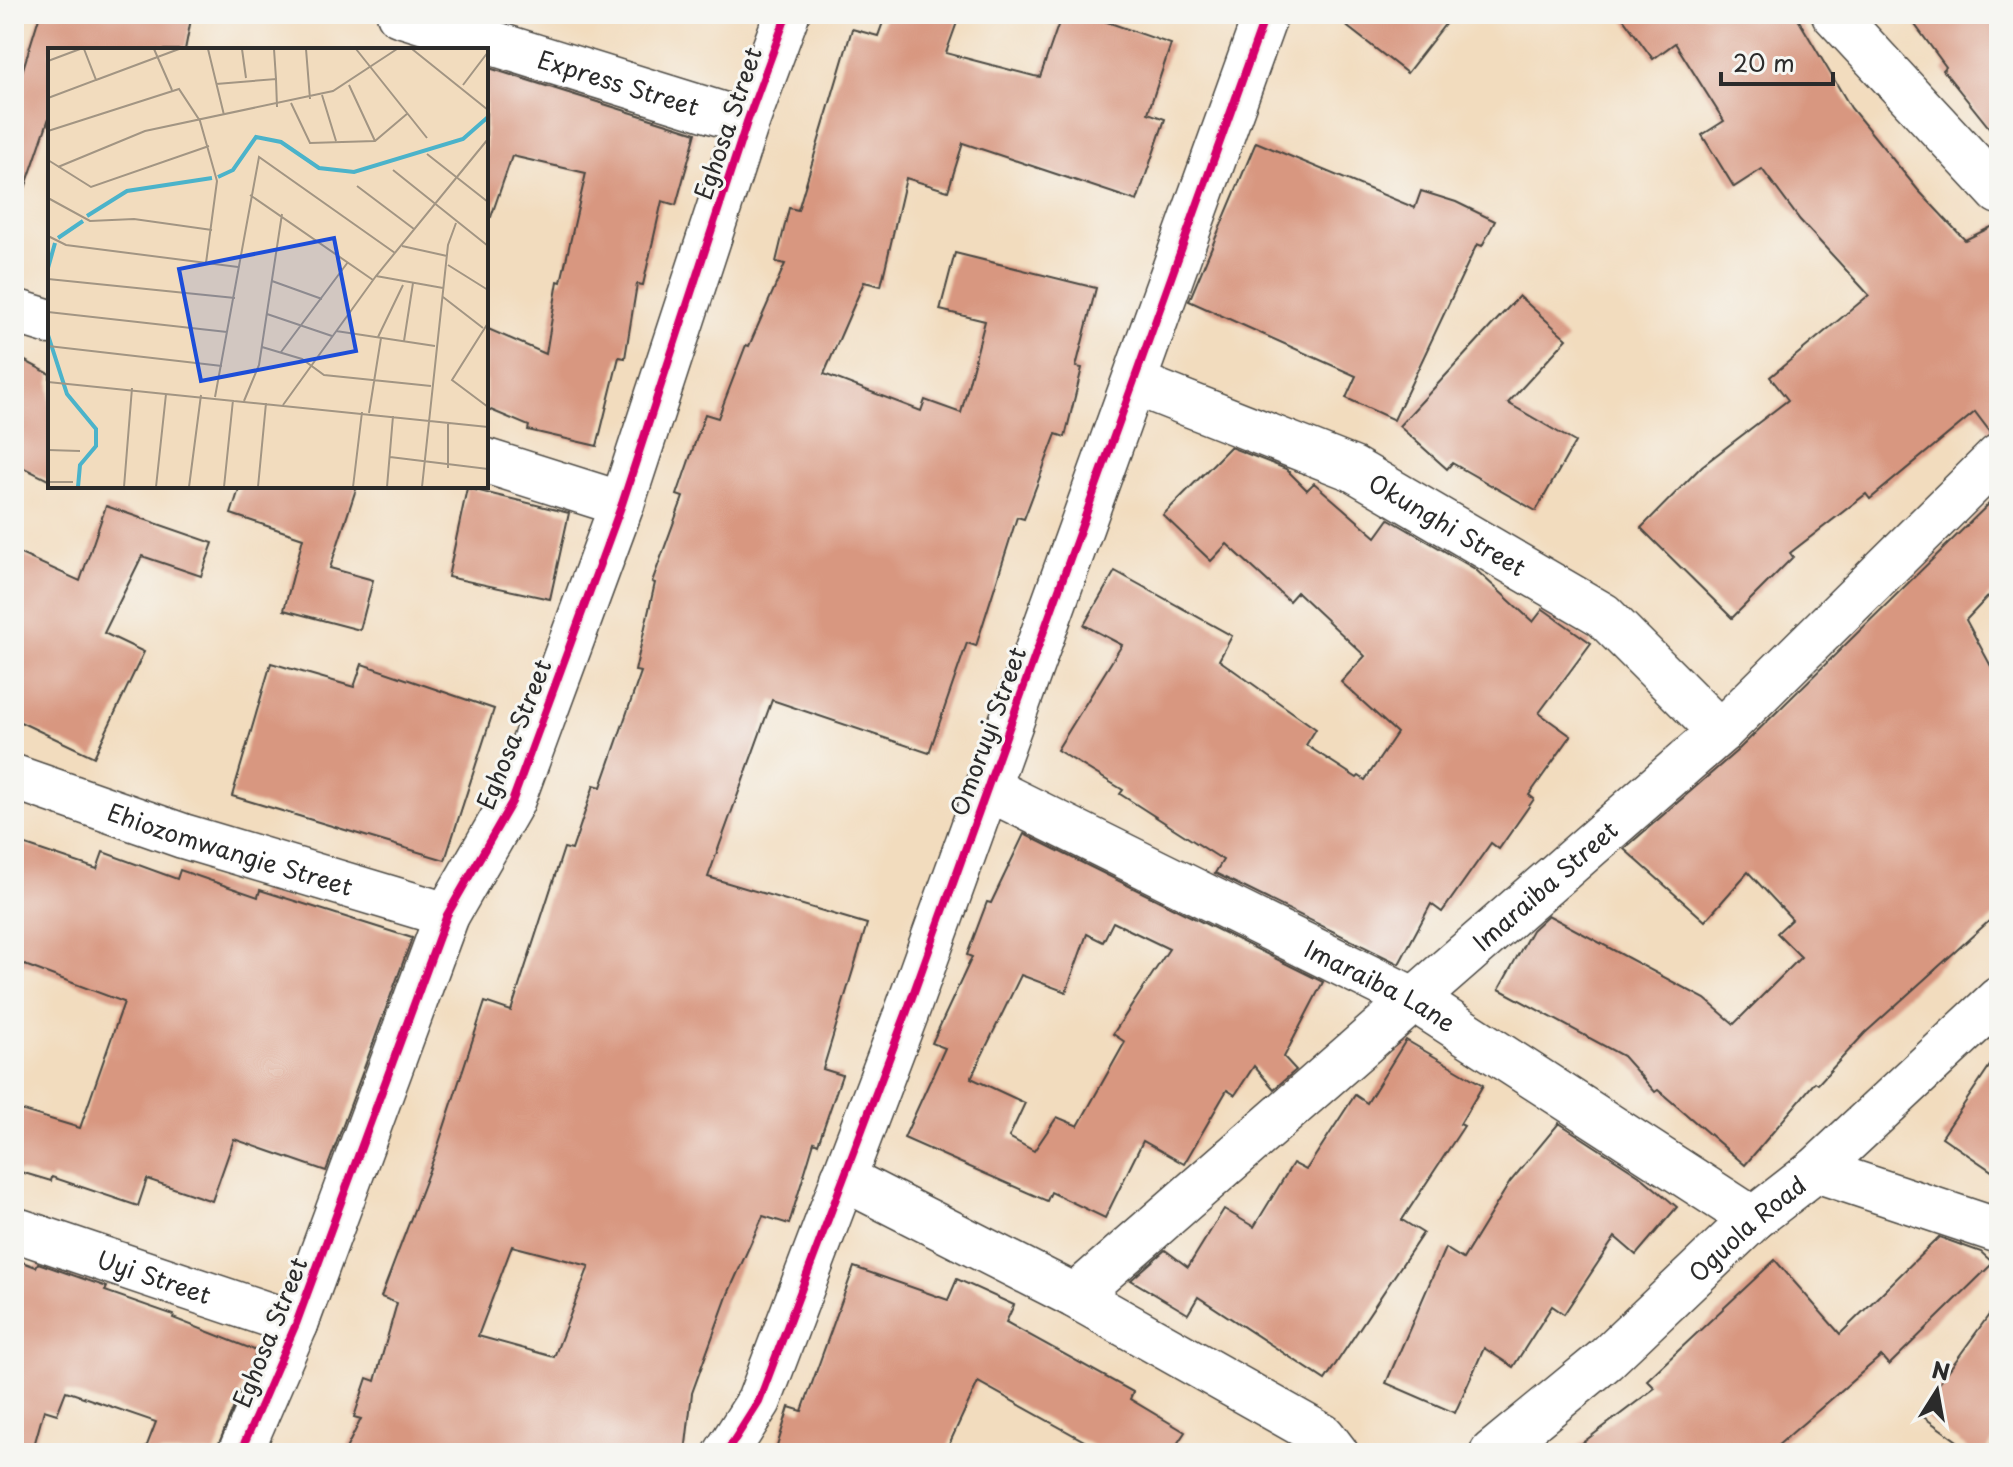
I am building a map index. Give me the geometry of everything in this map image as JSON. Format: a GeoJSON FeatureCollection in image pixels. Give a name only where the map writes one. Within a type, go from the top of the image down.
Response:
{"type":"FeatureCollection","features":[{"type":"Feature","properties":{"kind":"street","name":"Express Street"},"geometry":{"type":"LineString","coordinates":[[399,14],[747,122]]}},
{"type":"Feature","properties":{"kind":"street","name":"Eghosa Street"},"geometry":{"type":"LineString","coordinates":[[240,1453],[296,1324],[447,915],[512,802],[622,504],[747,122],[787,14]]}},
{"type":"Feature","properties":{"kind":"street","name":"Omoruyi Street"},"geometry":{"type":"LineString","coordinates":[[726,1453],[759,1401],[843,1178],[1135,383],[1266,14]]}},
{"type":"Feature","properties":{"kind":"street"},"geometry":{"type":"LineString","coordinates":[[1834,14],[1999,192]]}},
{"type":"Feature","properties":{"kind":"street"},"geometry":{"type":"LineString","coordinates":[[14,311],[48,321]]}},
{"type":"Feature","properties":{"kind":"street","name":"Okunghi Street"},"geometry":{"type":"LineString","coordinates":[[1135,383],[1353,469],[1603,615],[1720,732]]}},
{"type":"Feature","properties":{"kind":"street","name":"Imaraiba Street"},"geometry":{"type":"LineString","coordinates":[[1075,1296],[1720,732],[1999,456]]}},
{"type":"Feature","properties":{"kind":"street"},"geometry":{"type":"LineString","coordinates":[[488,462],[622,504]]}},
{"type":"Feature","properties":{"kind":"street","name":"Ehiozomwangie Street"},"geometry":{"type":"LineString","coordinates":[[14,777],[183,836],[447,915]]}},
{"type":"Feature","properties":{"kind":"street","name":"Imaraiba Lane"},"geometry":{"type":"LineString","coordinates":[[987,788],[1415,1000],[1753,1219]]}},
{"type":"Feature","properties":{"kind":"street","name":"Oguola Road"},"geometry":{"type":"LineString","coordinates":[[1492,1453],[1605,1360],[1753,1219],[1816,1170],[1999,999]]}},
{"type":"Feature","properties":{"kind":"street"},"geometry":{"type":"LineString","coordinates":[[1816,1170],[1999,1231]]}},
{"type":"Feature","properties":{"kind":"street"},"geometry":{"type":"LineString","coordinates":[[843,1178],[1075,1296],[1323,1436],[1336,1453]]}},
{"type":"Feature","properties":{"kind":"street","name":"Uyi Street"},"geometry":{"type":"LineString","coordinates":[[14,1229],[296,1324]]}},
{"type":"Feature","properties":{"kind":"building"},"geometry":{"type":"Polygon","coordinates":[[[40,14],[192,14],[185,48],[48,48],[48,121],[19,206],[14,205],[14,98],[40,14]]]}},
{"type":"Feature","properties":{"kind":"building"},"geometry":{"type":"Polygon","coordinates":[[[886,14],[960,14],[946,53],[1040,77],[1062,14],[1084,14],[1171,44],[1148,113],[1165,119],[1137,201],[963,143],[948,191],[906,178],[881,286],[864,282],[824,374],[921,411],[925,400],[961,413],[985,321],[940,310],[955,253],[1096,288],[1076,367],[1082,368],[1065,437],[1056,434],[1024,519],[1017,517],[976,646],[967,643],[929,753],[772,700],[708,877],[867,924],[823,1069],[842,1075],[818,1144],[814,1142],[789,1224],[763,1216],[728,1294],[692,1393],[685,1453],[344,1453],[361,1419],[354,1417],[367,1378],[375,1381],[397,1303],[381,1297],[436,1152],[485,1002],[511,1011],[564,848],[572,850],[594,785],[601,787],[641,672],[635,671],[655,583],[652,582],[683,497],[677,495],[705,414],[718,418],[746,345],[749,346],[785,264],[776,262],[789,208],[798,210],[852,29],[878,36],[886,14]],[[512,1246],[478,1336],[554,1357],[589,1266],[512,1246]]]}},
{"type":"Feature","properties":{"kind":"building"},"geometry":{"type":"Polygon","coordinates":[[[1331,14],[1453,14],[1407,73],[1331,14]]]}},
{"type":"Feature","properties":{"kind":"building"},"geometry":{"type":"Polygon","coordinates":[[[1620,14],[1795,14],[1851,108],[1918,190],[1965,240],[1999,223],[1999,432],[1991,433],[1975,412],[1870,499],[1866,494],[1790,553],[1793,557],[1732,618],[1641,528],[1702,466],[1788,400],[1770,377],[1869,295],[1800,220],[1762,169],[1734,187],[1702,135],[1724,121],[1675,43],[1653,59],[1620,14]]]}},
{"type":"Feature","properties":{"kind":"building"},"geometry":{"type":"Polygon","coordinates":[[[1907,14],[1999,14],[1999,140],[1943,70],[1946,67],[1907,14]]]}},
{"type":"Feature","properties":{"kind":"building"},"geometry":{"type":"Polygon","coordinates":[[[488,68],[696,133],[676,205],[662,201],[643,285],[637,284],[625,358],[619,357],[597,446],[528,430],[529,426],[488,409],[488,329],[546,354],[558,281],[561,282],[586,173],[512,156],[491,217],[488,217],[488,68]]]}},
{"type":"Feature","properties":{"kind":"building"},"geometry":{"type":"Polygon","coordinates":[[[1256,142],[1415,208],[1421,191],[1456,202],[1495,221],[1482,246],[1477,244],[1394,420],[1346,398],[1356,376],[1189,301],[1256,142]]]}},
{"type":"Feature","properties":{"kind":"building"},"geometry":{"type":"Polygon","coordinates":[[[1519,296],[1567,339],[1508,403],[1575,442],[1536,511],[1452,463],[1447,469],[1399,426],[1519,296]]]}},
{"type":"Feature","properties":{"kind":"building"},"geometry":{"type":"Polygon","coordinates":[[[14,355],[48,373],[48,480],[14,463],[14,355]]]}},
{"type":"Feature","properties":{"kind":"building"},"geometry":{"type":"Polygon","coordinates":[[[1230,447],[1286,469],[1307,490],[1314,483],[1376,537],[1389,519],[1475,569],[1533,622],[1543,609],[1591,643],[1539,713],[1571,736],[1529,795],[1534,799],[1499,849],[1491,843],[1442,912],[1431,904],[1399,964],[1215,873],[1223,860],[1120,794],[1123,790],[1057,750],[1122,645],[1084,625],[1115,571],[1232,636],[1219,660],[1316,729],[1306,745],[1357,778],[1359,776],[1365,780],[1397,733],[1341,682],[1365,656],[1297,592],[1289,601],[1227,544],[1211,561],[1163,515],[1230,447]]]}},
{"type":"Feature","properties":{"kind":"building"},"geometry":{"type":"Polygon","coordinates":[[[239,488],[356,488],[330,568],[373,580],[360,630],[284,610],[303,538],[231,514],[239,488]]]}},
{"type":"Feature","properties":{"kind":"building"},"geometry":{"type":"Polygon","coordinates":[[[467,488],[569,513],[550,599],[448,577],[467,488]]]}},
{"type":"Feature","properties":{"kind":"building"},"geometry":{"type":"Polygon","coordinates":[[[1999,494],[1999,585],[1966,620],[1999,681],[1999,912],[1865,1033],[1818,1084],[1815,1082],[1745,1165],[1658,1090],[1655,1092],[1623,1056],[1499,989],[1532,930],[1548,915],[1705,999],[1734,1024],[1801,957],[1777,933],[1792,919],[1748,872],[1705,921],[1624,849],[1738,750],[1999,494]]]}},
{"type":"Feature","properties":{"kind":"building"},"geometry":{"type":"Polygon","coordinates":[[[106,506],[213,543],[201,576],[142,556],[104,633],[144,652],[94,757],[14,719],[14,551],[80,581],[106,506]]]}},
{"type":"Feature","properties":{"kind":"building"},"geometry":{"type":"Polygon","coordinates":[[[271,663],[354,687],[362,664],[494,709],[445,860],[232,796],[271,663]]]}},
{"type":"Feature","properties":{"kind":"building"},"geometry":{"type":"Polygon","coordinates":[[[1024,834],[1323,982],[1284,1057],[1296,1070],[1274,1089],[1254,1066],[1235,1095],[1227,1090],[1184,1164],[1143,1141],[1105,1218],[1051,1192],[1047,1201],[904,1138],[945,1048],[932,1043],[972,957],[967,955],[987,902],[991,903],[1024,834]],[[1113,922],[1103,942],[1087,934],[1066,992],[1021,975],[971,1078],[1025,1103],[1009,1137],[1034,1151],[1057,1117],[1078,1126],[1125,1042],[1113,1034],[1169,949],[1113,922]]]}},
{"type":"Feature","properties":{"kind":"building"},"geometry":{"type":"Polygon","coordinates":[[[14,841],[97,869],[103,852],[177,879],[180,870],[258,897],[260,890],[412,938],[326,1171],[234,1139],[212,1201],[147,1179],[138,1206],[52,1177],[51,1181],[14,1170],[14,1108],[80,1128],[124,1002],[14,961],[14,841]]]}},
{"type":"Feature","properties":{"kind":"building"},"geometry":{"type":"Polygon","coordinates":[[[1406,1040],[1483,1085],[1460,1124],[1464,1126],[1402,1220],[1423,1233],[1325,1380],[1198,1297],[1188,1314],[1131,1280],[1165,1250],[1188,1267],[1224,1209],[1254,1227],[1293,1163],[1306,1170],[1355,1095],[1367,1103],[1406,1040]]]}},
{"type":"Feature","properties":{"kind":"building"},"geometry":{"type":"Polygon","coordinates":[[[1999,1052],[1999,1176],[1942,1137],[1999,1052]]]}},
{"type":"Feature","properties":{"kind":"building"},"geometry":{"type":"Polygon","coordinates":[[[1559,1123],[1639,1175],[1677,1207],[1636,1255],[1615,1237],[1564,1314],[1552,1306],[1513,1367],[1484,1348],[1455,1413],[1386,1383],[1445,1248],[1463,1259],[1510,1182],[1559,1123]]]}},
{"type":"Feature","properties":{"kind":"building"},"geometry":{"type":"Polygon","coordinates":[[[1939,1237],[1981,1252],[1993,1263],[1889,1365],[1881,1356],[1769,1453],[1569,1453],[1655,1388],[1647,1380],[1775,1260],[1840,1334],[1939,1237]]]}},
{"type":"Feature","properties":{"kind":"building"},"geometry":{"type":"Polygon","coordinates":[[[14,1259],[36,1267],[38,1263],[107,1287],[105,1291],[174,1315],[173,1318],[257,1351],[215,1453],[144,1453],[156,1422],[66,1391],[57,1414],[44,1410],[32,1453],[14,1453],[14,1259]]]}},
{"type":"Feature","properties":{"kind":"building"},"geometry":{"type":"Polygon","coordinates":[[[854,1267],[948,1300],[957,1279],[1014,1305],[1006,1322],[1133,1392],[1130,1399],[1185,1432],[1171,1453],[1106,1453],[978,1382],[945,1453],[775,1453],[789,1407],[802,1411],[854,1267]]]}},
{"type":"Feature","properties":{"kind":"building"},"geometry":{"type":"Polygon","coordinates":[[[1999,1301],[1999,1433],[1985,1453],[1974,1453],[1918,1413],[1999,1301]]]}},
{"type":"Feature","properties":{"kind":"cycle path"},"geometry":{"type":"LineString","coordinates":[[240,1453],[296,1324],[447,915],[512,802],[622,504],[747,122],[787,14]]}},
{"type":"Feature","properties":{"kind":"cycle path"},"geometry":{"type":"LineString","coordinates":[[726,1453],[759,1401],[906,1014],[1266,14]]}}]}
